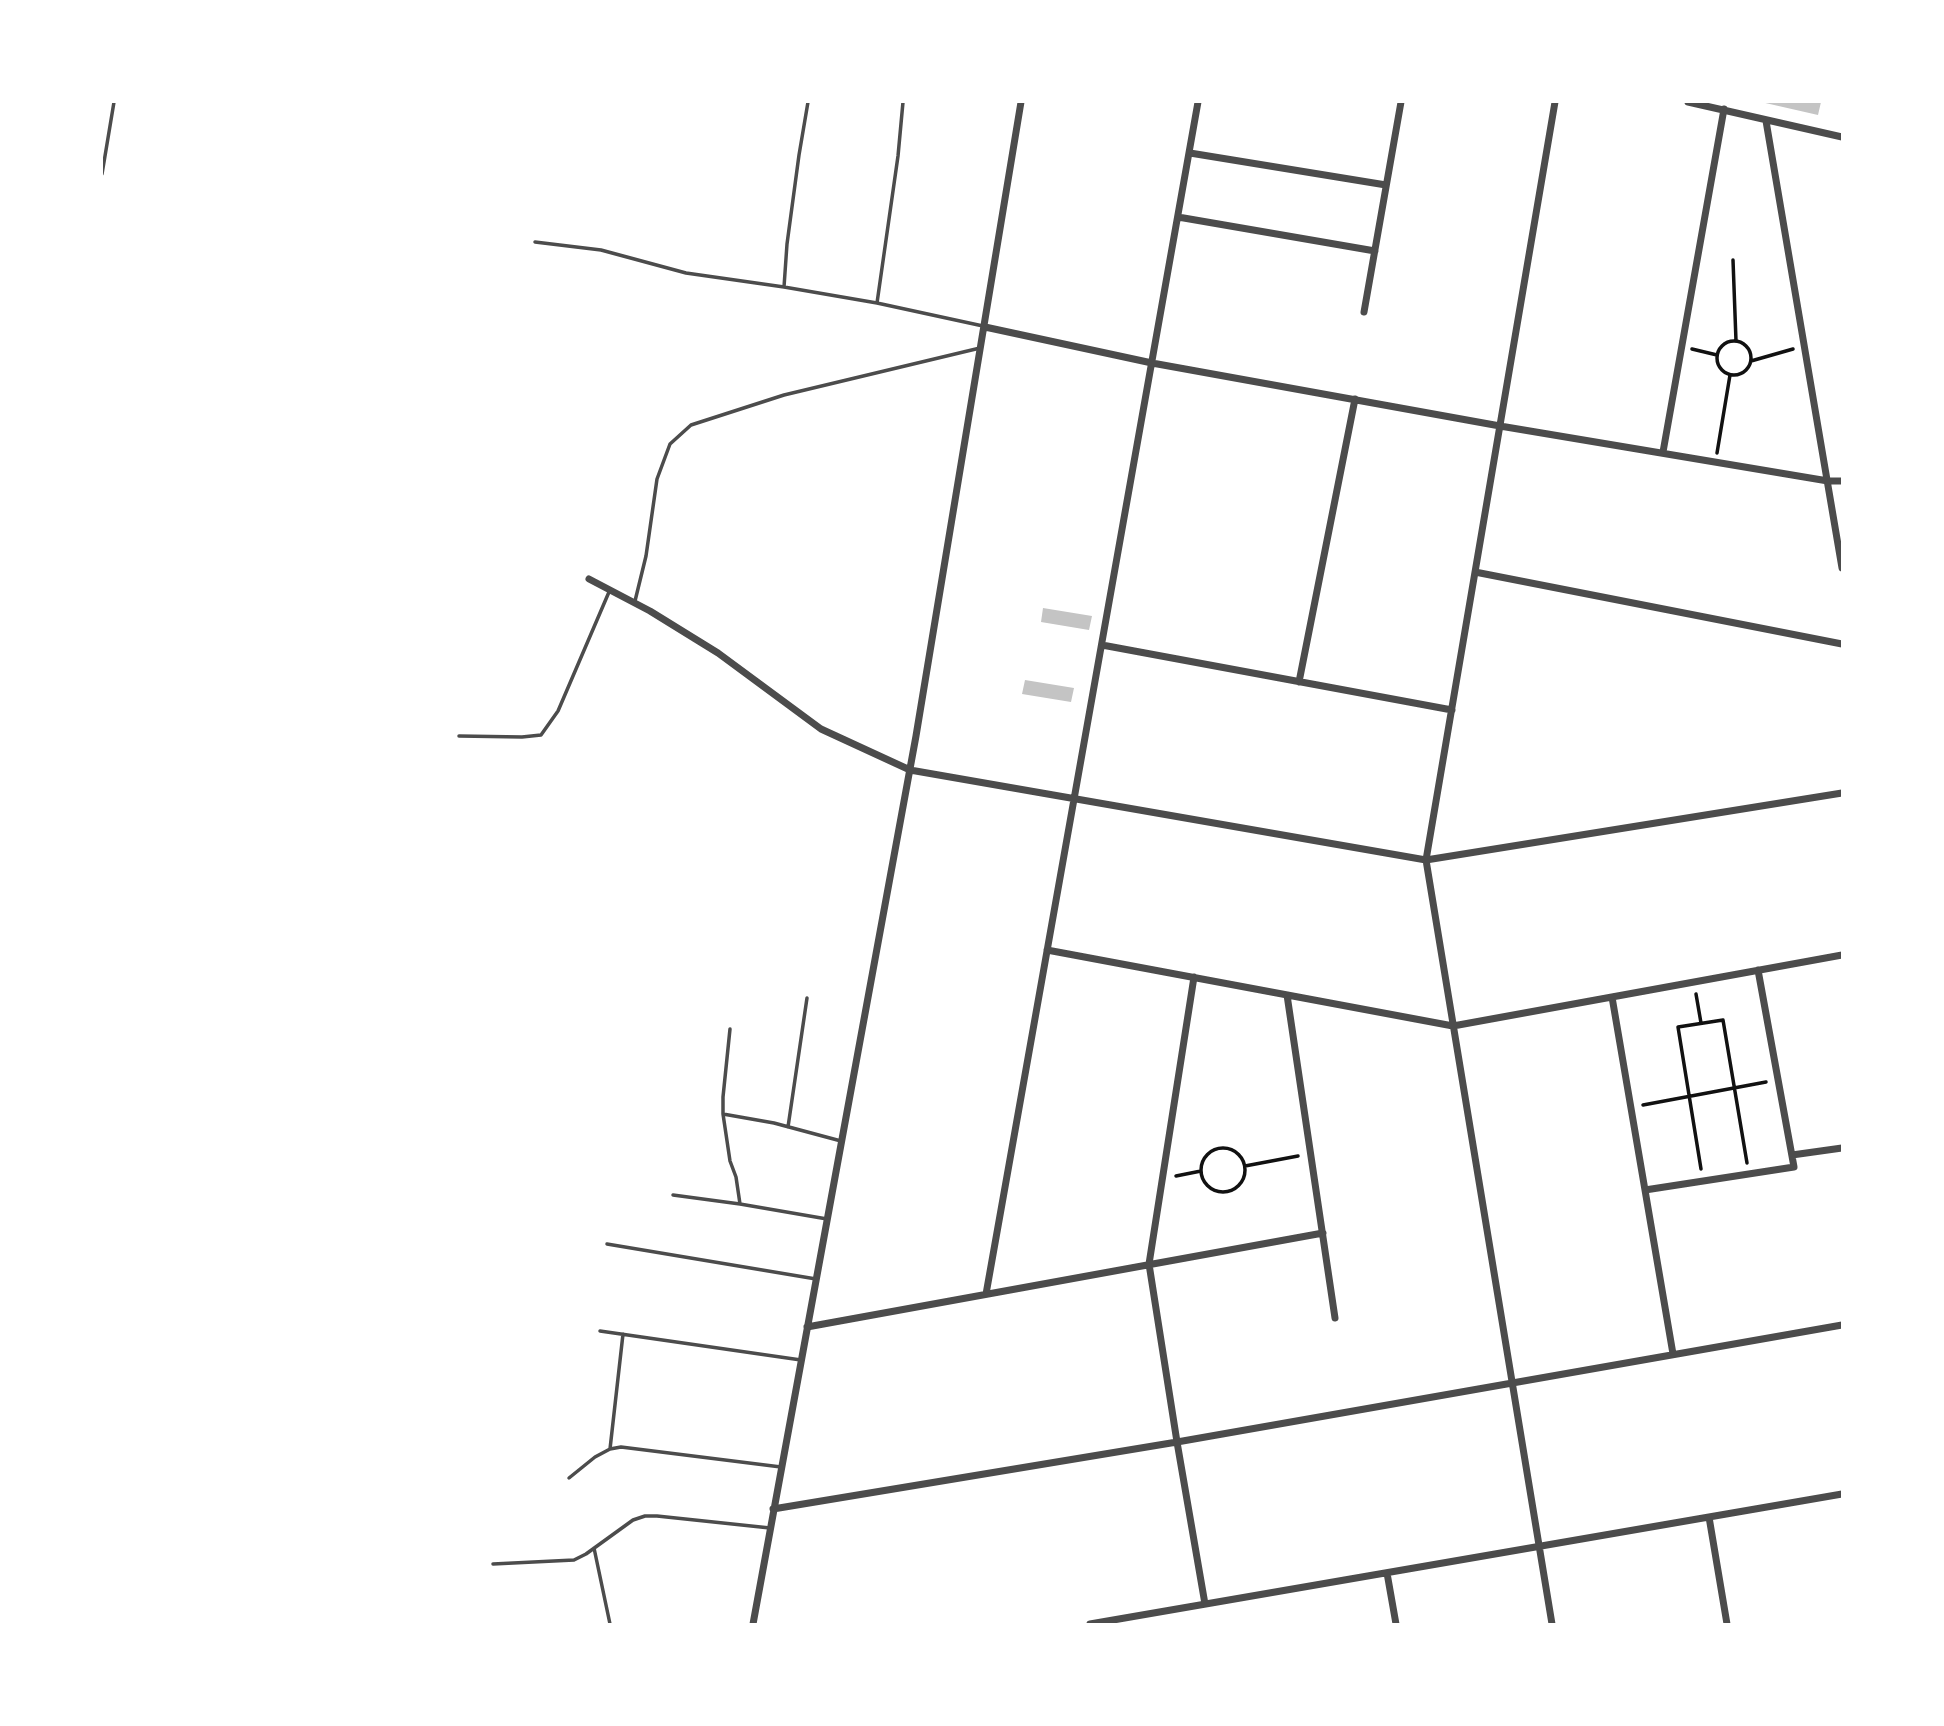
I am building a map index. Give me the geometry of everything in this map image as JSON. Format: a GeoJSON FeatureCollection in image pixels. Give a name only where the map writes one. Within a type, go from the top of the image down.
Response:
{"type":"FeatureCollection","features":[{"type":"Feature","properties":{"kind":"street"},"geometry":{"type":"LineString","coordinates":[[753,1625],[910,770],[1021,102]]}},
{"type":"Feature","properties":{"kind":"street"},"geometry":{"type":"LineString","coordinates":[[986,1294],[1198,102]]}},
{"type":"Feature","properties":{"kind":"street"},"geometry":{"type":"LineString","coordinates":[[1364,312],[1401,102]]}},
{"type":"Feature","properties":{"kind":"street"},"geometry":{"type":"LineString","coordinates":[[1552,1625],[1426,860],[1555,102]]}},
{"type":"Feature","properties":{"kind":"street"},"geometry":{"type":"LineString","coordinates":[[1688,102],[1843,136]]}},
{"type":"Feature","properties":{"kind":"street"},"geometry":{"type":"LineString","coordinates":[[1663,452],[1724,109]]}},
{"type":"Feature","properties":{"kind":"street"},"geometry":{"type":"LineString","coordinates":[[1766,121],[1843,568]]}},
{"type":"Feature","properties":{"kind":"street"},"geometry":{"type":"LineString","coordinates":[[1190,153],[1386,185]]}},
{"type":"Feature","properties":{"kind":"street"},"geometry":{"type":"LineString","coordinates":[[1178,217],[1375,251]]}},
{"type":"Feature","properties":{"kind":"street"},"geometry":{"type":"LineString","coordinates":[[985,327],[1152,363],[1500,426],[1828,481],[1843,481]]}},
{"type":"Feature","properties":{"kind":"street"},"geometry":{"type":"LineString","coordinates":[[1298,682],[1355,399]]}},
{"type":"Feature","properties":{"kind":"street"},"geometry":{"type":"LineString","coordinates":[[1475,572],[1843,644]]}},
{"type":"Feature","properties":{"kind":"street"},"geometry":{"type":"LineString","coordinates":[[589,579],[718,653],[821,729],[910,770],[1426,860],[1843,793]]}},
{"type":"Feature","properties":{"kind":"street"},"geometry":{"type":"LineString","coordinates":[[1102,645],[1452,710]]}},
{"type":"Feature","properties":{"kind":"street"},"geometry":{"type":"LineString","coordinates":[[1047,950],[1453,1026],[1843,954]]}},
{"type":"Feature","properties":{"kind":"street"},"geometry":{"type":"LineString","coordinates":[[1645,1190],[1794,1167],[1758,970]]}},
{"type":"Feature","properties":{"kind":"street"},"geometry":{"type":"LineString","coordinates":[[1194,977],[1149,1264],[1205,1604]]}},
{"type":"Feature","properties":{"kind":"street"},"geometry":{"type":"LineString","coordinates":[[1287,995],[1335,1318]]}},
{"type":"Feature","properties":{"kind":"street"},"geometry":{"type":"LineString","coordinates":[[1612,997],[1673,1354]]}},
{"type":"Feature","properties":{"kind":"street"},"geometry":{"type":"LineString","coordinates":[[1792,1156],[1843,1148]]}},
{"type":"Feature","properties":{"kind":"street"},"geometry":{"type":"LineString","coordinates":[[807,1327],[1323,1233]]}},
{"type":"Feature","properties":{"kind":"street"},"geometry":{"type":"LineString","coordinates":[[773,1509],[1177,1442],[1843,1325]]}},
{"type":"Feature","properties":{"kind":"street"},"geometry":{"type":"LineString","coordinates":[[1090,1625],[1843,1494]]}},
{"type":"Feature","properties":{"kind":"street"},"geometry":{"type":"LineString","coordinates":[[1709,1517],[1727,1625]]}},
{"type":"Feature","properties":{"kind":"street"},"geometry":{"type":"LineString","coordinates":[[1387,1573],[1396,1625]]}},
{"type":"Feature","properties":{"kind":"lane"},"geometry":{"type":"LineString","coordinates":[[102,174],[114,102]]}},
{"type":"Feature","properties":{"kind":"lane"},"geometry":{"type":"LineString","coordinates":[[784,287],[795,182],[808,102]]}},
{"type":"Feature","properties":{"kind":"lane"},"geometry":{"type":"LineString","coordinates":[[877,303],[903,102]]}},
{"type":"Feature","properties":{"kind":"lane"},"geometry":{"type":"LineString","coordinates":[[535,242],[601,250],[686,273],[877,303],[985,327]]}},
{"type":"Feature","properties":{"kind":"lane"},"geometry":{"type":"LineString","coordinates":[[635,603],[646,556],[657,479],[670,444],[691,425],[784,395],[981,347]]}},
{"type":"Feature","properties":{"kind":"lane"},"geometry":{"type":"LineString","coordinates":[[458,736],[541,735],[558,711],[610,590]]}},
{"type":"Feature","properties":{"kind":"lane"},"geometry":{"type":"LineString","coordinates":[[788,1126],[807,998]]}},
{"type":"Feature","properties":{"kind":"lane"},"geometry":{"type":"LineString","coordinates":[[730,1028],[723,1114],[740,1204]]}},
{"type":"Feature","properties":{"kind":"lane"},"geometry":{"type":"LineString","coordinates":[[723,1114],[788,1126],[841,1141]]}},
{"type":"Feature","properties":{"kind":"lane"},"geometry":{"type":"LineString","coordinates":[[673,1195],[827,1219]]}},
{"type":"Feature","properties":{"kind":"lane"},"geometry":{"type":"LineString","coordinates":[[607,1244],[816,1279]]}},
{"type":"Feature","properties":{"kind":"lane"},"geometry":{"type":"LineString","coordinates":[[600,1331],[801,1360]]}},
{"type":"Feature","properties":{"kind":"lane"},"geometry":{"type":"LineString","coordinates":[[610,1449],[623,1335]]}},
{"type":"Feature","properties":{"kind":"lane"},"geometry":{"type":"LineString","coordinates":[[569,1478],[595,1457],[621,1447],[781,1467]]}},
{"type":"Feature","properties":{"kind":"lane"},"geometry":{"type":"LineString","coordinates":[[493,1564],[574,1560],[645,1516],[770,1528]]}},
{"type":"Feature","properties":{"kind":"lane"},"geometry":{"type":"LineString","coordinates":[[594,1548],[610,1625]]}},
{"type":"Feature","properties":{"kind":"path"},"geometry":{"type":"LineString","coordinates":[[1733,260],[1736,341]]}},
{"type":"Feature","properties":{"kind":"path"},"geometry":{"type":"LineString","coordinates":[[1736,341],[1742,342],[1749,350],[1751,361],[1746,371],[1730,375],[1720,369],[1717,355],[1724,343],[1736,341]]}},
{"type":"Feature","properties":{"kind":"path"},"geometry":{"type":"LineString","coordinates":[[1681,346],[1717,355]]}},
{"type":"Feature","properties":{"kind":"path"},"geometry":{"type":"LineString","coordinates":[[1751,361],[1804,346]]}},
{"type":"Feature","properties":{"kind":"path"},"geometry":{"type":"LineString","coordinates":[[1716,462],[1730,375]]}},
{"type":"Feature","properties":{"kind":"path"},"geometry":{"type":"LineString","coordinates":[[1694,982],[1701,1023]]}},
{"type":"Feature","properties":{"kind":"path"},"geometry":{"type":"LineString","coordinates":[[1703,1182],[1678,1027],[1701,1023],[1723,1020],[1749,1175]]}},
{"type":"Feature","properties":{"kind":"path"},"geometry":{"type":"LineString","coordinates":[[1631,1107],[1779,1080]]}},
{"type":"Feature","properties":{"kind":"path"},"geometry":{"type":"LineString","coordinates":[[1224,1148],[1238,1153],[1245,1166],[1243,1180],[1232,1190],[1225,1192],[1212,1189],[1206,1184],[1201,1171],[1205,1157],[1224,1148]]}},
{"type":"Feature","properties":{"kind":"path"},"geometry":{"type":"LineString","coordinates":[[1245,1166],[1311,1154]]}},
{"type":"Feature","properties":{"kind":"path"},"geometry":{"type":"LineString","coordinates":[[1161,1180],[1201,1171]]}},
{"type":"Feature","properties":{"kind":"building"},"geometry":{"type":"Polygon","coordinates":[[[1761,102],[1821,102],[1818,115],[1761,102]]]}},
{"type":"Feature","properties":{"kind":"building"},"geometry":{"type":"Polygon","coordinates":[[[1043,608],[1092,616],[1089,630],[1041,622],[1043,608]]]}},
{"type":"Feature","properties":{"kind":"building"},"geometry":{"type":"Polygon","coordinates":[[[1025,680],[1074,688],[1071,702],[1022,694],[1025,680]]]}}]}
